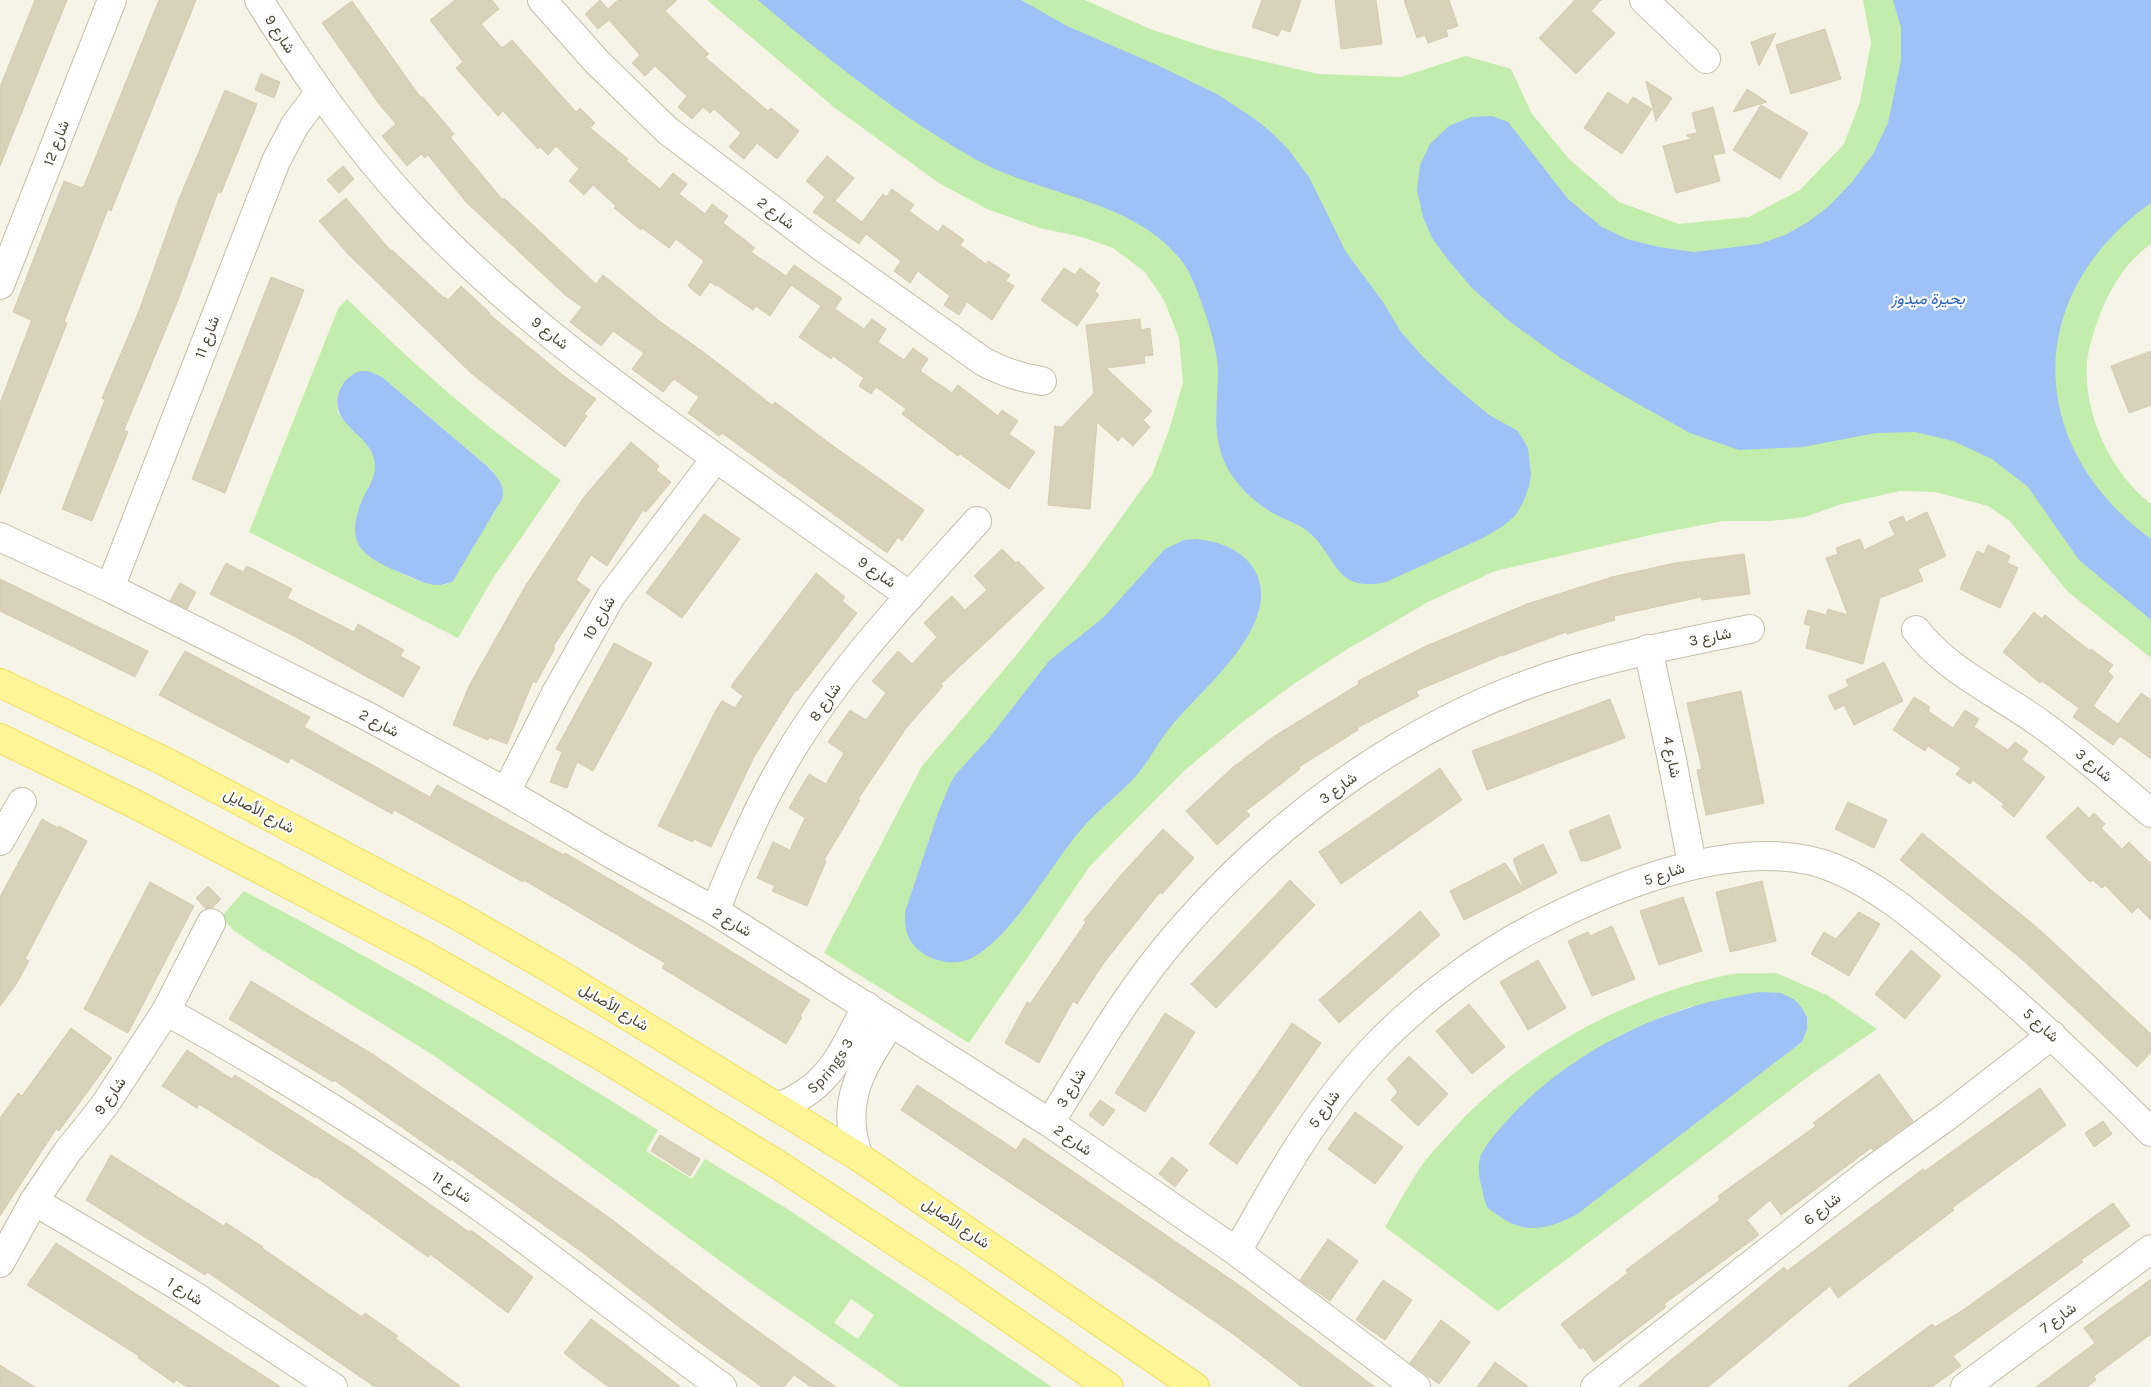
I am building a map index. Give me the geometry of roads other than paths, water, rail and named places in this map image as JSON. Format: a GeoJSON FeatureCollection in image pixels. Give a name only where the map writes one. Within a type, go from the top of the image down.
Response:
{"type":"FeatureCollection","features":[{"type":"Feature","properties":{"kind":"main road","name":"شارع الأصايل"},"geometry":{"type":"LineString","coordinates":[[0,682],[162,760],[455,914],[568,980],[859,1157],[1195,1387]]}},
{"type":"Feature","properties":{"kind":"main road"},"geometry":{"type":"LineString","coordinates":[[0,738],[136,805],[422,954],[602,1057],[788,1172],[954,1280],[1109,1387]]}},
{"type":"Feature","properties":{"kind":"street","name":"شارع 12"},"geometry":{"type":"LineString","coordinates":[[0,286],[112,0]]}},
{"type":"Feature","properties":{"kind":"street","name":"شارع 9"},"geometry":{"type":"LineString","coordinates":[[259,0],[319,93],[364,152],[414,209],[468,262],[588,364],[910,596]]}},
{"type":"Feature","properties":{"kind":"street","name":"شارع 2"},"geometry":{"type":"LineString","coordinates":[[542,0],[597,62],[668,131],[822,247],[984,362],[1015,376],[1042,381]]}},
{"type":"Feature","properties":{"kind":"street"},"geometry":{"type":"LineString","coordinates":[[1644,0],[1706,58]]}},
{"type":"Feature","properties":{"kind":"street","name":"شارع 11"},"geometry":{"type":"LineString","coordinates":[[110,588],[276,161],[295,125],[319,93]]}},
{"type":"Feature","properties":{"kind":"street","name":"شارع 10"},"geometry":{"type":"LineString","coordinates":[[506,792],[556,693],[611,596],[716,458]]}},
{"type":"Feature","properties":{"kind":"street","name":"شارع 8"},"geometry":{"type":"LineString","coordinates":[[715,911],[744,840],[778,772],[820,707],[848,669],[977,521]]}},
{"type":"Feature","properties":{"kind":"street","name":"شارع 2"},"geometry":{"type":"LineString","coordinates":[[0,537],[110,588],[367,716],[506,792],[608,852],[715,911],[1050,1124],[1237,1252],[1416,1387]]}},
{"type":"Feature","properties":{"kind":"street","name":"شارع 3"},"geometry":{"type":"LineString","coordinates":[[1050,1124],[1094,1049],[1135,988],[1180,931],[1230,878],[1284,828],[1349,778],[1427,731],[1492,699],[1569,670],[1648,650],[1750,629]]}},
{"type":"Feature","properties":{"kind":"street","name":"شارع 3"},"geometry":{"type":"LineString","coordinates":[[1916,630],[1925,642],[1948,663],[2042,724],[2151,813]]}},
{"type":"Feature","properties":{"kind":"street","name":"شارع 4"},"geometry":{"type":"LineString","coordinates":[[1648,650],[1670,746],[1692,864]]}},
{"type":"Feature","properties":{"kind":"street"},"geometry":{"type":"LineString","coordinates":[[0,841],[22,802]]}},
{"type":"Feature","properties":{"kind":"street","name":"شارع 5"},"geometry":{"type":"LineString","coordinates":[[1237,1252],[1295,1150],[1333,1096],[1376,1046],[1425,1002],[1477,962],[1533,928],[1611,893],[1692,864],[1734,858],[1776,856],[1807,859],[1836,869],[1885,896],[1916,919],[2052,1035],[2151,1132]]}},
{"type":"Feature","properties":{"kind":"street","name":"شارع 9"},"geometry":{"type":"LineString","coordinates":[[0,1263],[34,1201],[109,1098],[166,1010],[211,923]]}},
{"type":"Feature","properties":{"kind":"street","name":"Springs 3"},"geometry":{"type":"LineString","coordinates":[[777,1107],[804,1096],[826,1077],[841,1055],[867,1006]]}},
{"type":"Feature","properties":{"kind":"street","name":"شارع 11"},"geometry":{"type":"LineString","coordinates":[[166,1010],[248,1056],[407,1157],[523,1238],[722,1387]]}},
{"type":"Feature","properties":{"kind":"street"},"geometry":{"type":"LineString","coordinates":[[859,1157],[851,1127],[854,1096],[869,1082],[896,1025]]}},
{"type":"Feature","properties":{"kind":"street","name":"شارع 6"},"geometry":{"type":"LineString","coordinates":[[1595,1387],[1868,1173],[1950,1114],[2052,1035]]}},
{"type":"Feature","properties":{"kind":"street"},"geometry":{"type":"LineString","coordinates":[[826,1077],[854,1096]]}},
{"type":"Feature","properties":{"kind":"street","name":"شارع 1"},"geometry":{"type":"LineString","coordinates":[[34,1201],[190,1294],[333,1387]]}},
{"type":"Feature","properties":{"kind":"street","name":"شارع 7"},"geometry":{"type":"LineString","coordinates":[[1965,1387],[2151,1249]]}},
{"type":"Feature","properties":{"kind":"water"},"geometry":{"type":"Polygon","coordinates":[[[758,0],[1021,0],[1067,26],[1157,65],[1217,94],[1255,119],[1288,149],[1309,177],[1346,252],[1383,302],[1401,332],[1423,357],[1452,384],[1489,415],[1518,431],[1528,448],[1531,474],[1529,487],[1516,515],[1503,526],[1483,538],[1386,582],[1357,583],[1347,579],[1333,564],[1311,534],[1257,502],[1236,481],[1227,468],[1221,454],[1216,427],[1218,370],[1211,331],[1189,273],[1184,264],[1164,242],[1140,225],[1114,212],[1001,172],[946,142],[863,84],[758,0]]]}},
{"type":"Feature","properties":{"kind":"water","name":"بحيرة ميدوز"},"geometry":{"type":"Polygon","coordinates":[[[1893,0],[2151,0],[2151,203],[2109,240],[2079,281],[2061,325],[2055,371],[2062,416],[2080,460],[2110,502],[2151,539],[2151,620],[2079,560],[2028,487],[1992,459],[1953,441],[1915,432],[1876,433],[1803,447],[1739,450],[1690,433],[1562,359],[1509,321],[1472,288],[1448,260],[1432,238],[1423,217],[1417,190],[1420,165],[1430,144],[1449,126],[1471,117],[1492,116],[1508,122],[1568,199],[1602,227],[1627,239],[1659,247],[1694,252],[1759,244],[1785,235],[1808,222],[1829,206],[1852,182],[1873,154],[1888,123],[1901,60],[1901,28],[1893,0]]]}},
{"type":"Feature","properties":{"kind":"water"},"geometry":{"type":"Polygon","coordinates":[[[360,371],[368,371],[382,377],[487,466],[497,477],[501,485],[503,490],[502,499],[453,581],[447,584],[429,584],[391,569],[368,556],[356,539],[357,514],[373,478],[375,466],[373,455],[368,446],[340,414],[337,404],[339,392],[345,382],[360,371]]]}},
{"type":"Feature","properties":{"kind":"water"},"geometry":{"type":"Polygon","coordinates":[[[1196,539],[1227,546],[1241,554],[1252,566],[1260,587],[1259,608],[1251,630],[1238,651],[1168,730],[1136,776],[1079,832],[1029,901],[1001,935],[987,948],[964,961],[945,962],[936,960],[920,951],[909,938],[905,912],[938,813],[956,774],[989,738],[1049,661],[1104,617],[1165,549],[1184,540],[1196,539]]]}},
{"type":"Feature","properties":{"kind":"water"},"geometry":{"type":"Polygon","coordinates":[[[1761,992],[1781,993],[1795,1000],[1802,1008],[1807,1017],[1807,1029],[1802,1042],[1576,1215],[1556,1224],[1528,1228],[1509,1222],[1488,1207],[1480,1180],[1480,1159],[1491,1139],[1536,1092],[1594,1050],[1626,1033],[1692,1007],[1726,998],[1761,992]]]}}]}
